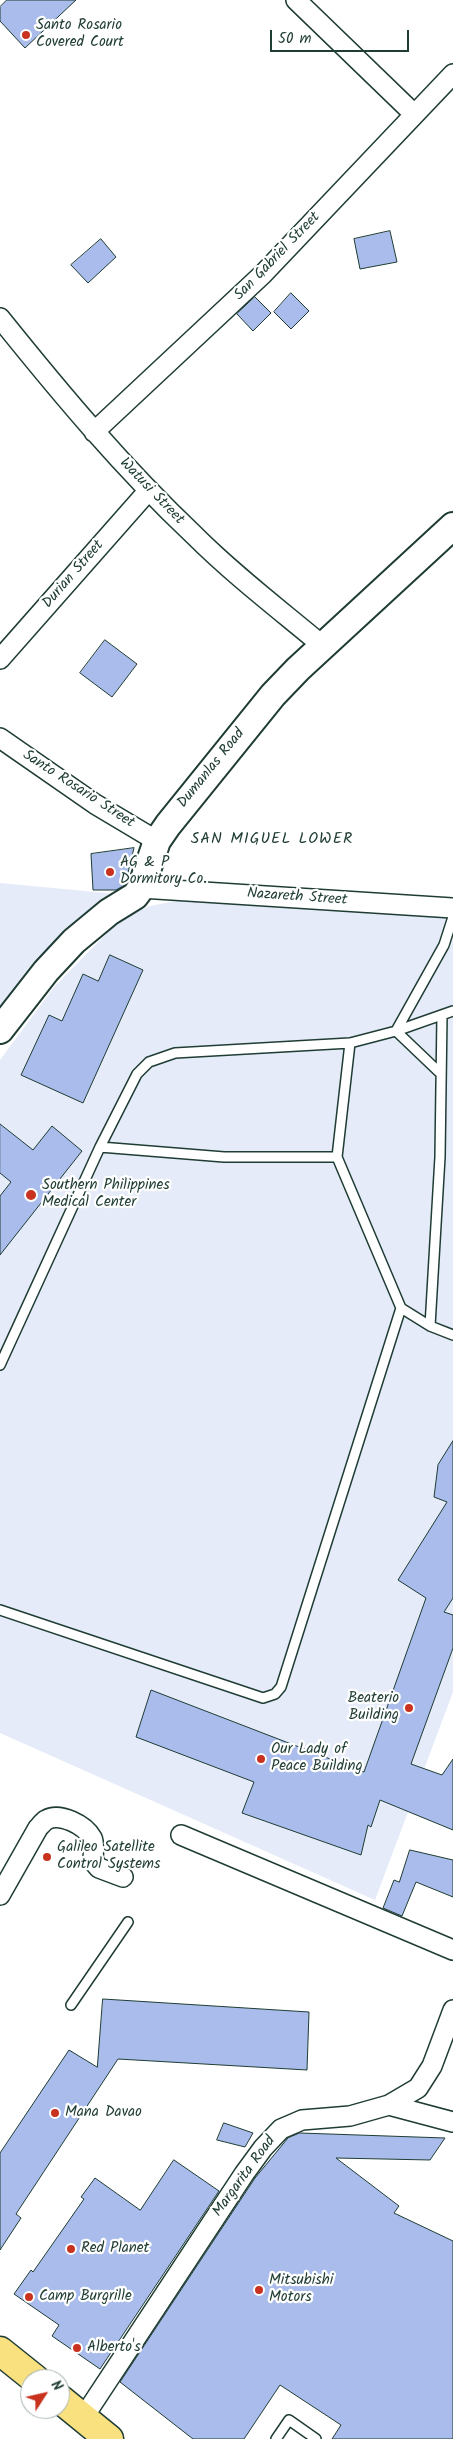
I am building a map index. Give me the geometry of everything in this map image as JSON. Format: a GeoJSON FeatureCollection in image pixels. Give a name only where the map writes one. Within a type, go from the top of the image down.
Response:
{"type":"FeatureCollection","features":[{"type":"Feature","properties":{"kind":"main road","name":"Dumanlas Road"},"geometry":{"type":"LineString","coordinates":[[141,888],[157,841],[193,792],[273,695],[453,526]]}},
{"type":"Feature","properties":{"kind":"main road"},"geometry":{"type":"LineString","coordinates":[[0,1030],[46,971],[74,941],[109,912],[135,896],[141,888]]}},
{"type":"Feature","properties":{"kind":"main road"},"geometry":{"type":"LineString","coordinates":[[0,2351],[22,2369]]}},
{"type":"Feature","properties":{"kind":"main road"},"geometry":{"type":"LineString","coordinates":[[70,2407],[109,2439]]}},
{"type":"Feature","properties":{"kind":"street"},"geometry":{"type":"LineString","coordinates":[[300,1],[414,114]]}},
{"type":"Feature","properties":{"kind":"street","name":"San Gabriel Street"},"geometry":{"type":"LineString","coordinates":[[94,432],[263,274],[453,74]]}},
{"type":"Feature","properties":{"kind":"street","name":"Watusi Street"},"geometry":{"type":"LineString","coordinates":[[0,318],[94,432],[195,537],[323,646]]}},
{"type":"Feature","properties":{"kind":"street","name":"Durian Street"},"geometry":{"type":"LineString","coordinates":[[0,659],[149,490]]}},
{"type":"Feature","properties":{"kind":"street","name":"Santo Rosario Street"},"geometry":{"type":"LineString","coordinates":[[0,738],[95,804],[157,841]]}},
{"type":"Feature","properties":{"kind":"street","name":"Nazareth Street"},"geometry":{"type":"LineString","coordinates":[[141,888],[453,908]]}},
{"type":"Feature","properties":{"kind":"street"},"geometry":{"type":"LineString","coordinates":[[0,1895],[38,1828],[46,1820],[56,1817],[86,1829],[93,1839],[93,1862],[99,1868],[123,1877]]}},
{"type":"Feature","properties":{"kind":"street"},"geometry":{"type":"LineString","coordinates":[[181,1835],[453,1950]]}},
{"type":"Feature","properties":{"kind":"street","name":"Margarita Road"},"geometry":{"type":"LineString","coordinates":[[83,2418],[263,2148],[281,2129],[302,2120],[350,2116],[388,2105],[418,2088],[432,2066],[453,2010]]}},
{"type":"Feature","properties":{"kind":"street"},"geometry":{"type":"LineString","coordinates":[[388,2105],[453,2122]]}},
{"type":"Feature","properties":{"kind":"lane"},"geometry":{"type":"LineString","coordinates":[[396,1031],[449,946],[453,917]]}},
{"type":"Feature","properties":{"kind":"lane"},"geometry":{"type":"LineString","coordinates":[[0,1365],[100,1147],[138,1074],[149,1062],[175,1053],[350,1043],[396,1031],[453,1011]]}},
{"type":"Feature","properties":{"kind":"lane"},"geometry":{"type":"LineString","coordinates":[[430,1326],[440,1158],[442,1015]]}},
{"type":"Feature","properties":{"kind":"lane"},"geometry":{"type":"LineString","coordinates":[[396,1031],[440,1072]]}},
{"type":"Feature","properties":{"kind":"lane"},"geometry":{"type":"LineString","coordinates":[[350,1043],[337,1157],[401,1308],[430,1326],[453,1335]]}},
{"type":"Feature","properties":{"kind":"lane"},"geometry":{"type":"LineString","coordinates":[[100,1147],[224,1157],[337,1157]]}},
{"type":"Feature","properties":{"kind":"lane"},"geometry":{"type":"LineString","coordinates":[[0,1610],[263,1698],[275,1694],[281,1687],[401,1308]]}},
{"type":"Feature","properties":{"kind":"lane"},"geometry":{"type":"LineString","coordinates":[[71,2005],[128,1922]]}},
{"type":"Feature","properties":{"kind":"lane"},"geometry":{"type":"LineString","coordinates":[[276,2439],[289,2420],[316,2439]]}},
{"type":"Feature","properties":{"kind":"shaded area"},"geometry":{"type":"Polygon","coordinates":[[[0,883],[117,894],[0,1013],[0,883]]]}},
{"type":"Feature","properties":{"kind":"shaded area"},"geometry":{"type":"Polygon","coordinates":[[[199,899],[453,917],[453,1692],[375,1900],[0,1733],[0,1060],[54,987],[111,929],[128,916],[150,906],[199,899]]]}},
{"type":"Feature","properties":{"kind":"building","name":"Santo Rosario Covered Court"},"geometry":{"type":"Polygon","coordinates":[[[7,0],[76,0],[25,48],[0,21],[0,7],[7,0]]]}},
{"type":"Feature","properties":{"kind":"building"},"geometry":{"type":"Polygon","coordinates":[[[390,231],[397,262],[360,269],[354,239],[390,231]]]}},
{"type":"Feature","properties":{"kind":"building"},"geometry":{"type":"Polygon","coordinates":[[[101,239],[116,257],[88,283],[71,265],[101,239]]]}},
{"type":"Feature","properties":{"kind":"building"},"geometry":{"type":"Polygon","coordinates":[[[291,293],[309,311],[291,329],[274,312],[291,293]]]}},
{"type":"Feature","properties":{"kind":"building"},"geometry":{"type":"Polygon","coordinates":[[[255,297],[271,313],[253,331],[237,314],[255,297]]]}},
{"type":"Feature","properties":{"kind":"building"},"geometry":{"type":"Polygon","coordinates":[[[105,640],[137,664],[112,697],[80,673],[105,640]]]}},
{"type":"Feature","properties":{"kind":"building","name":"AG & P Dormitory Co."},"geometry":{"type":"Polygon","coordinates":[[[134,848],[125,885],[116,890],[93,890],[91,854],[134,848]]]}},
{"type":"Feature","properties":{"kind":"building"},"geometry":{"type":"Polygon","coordinates":[[[110,955],[143,970],[83,1103],[21,1075],[49,1015],[62,1021],[83,974],[98,981],[110,955]]]}},
{"type":"Feature","properties":{"kind":"building"},"geometry":{"type":"Polygon","coordinates":[[[0,1124],[33,1150],[52,1126],[82,1151],[0,1255],[0,1196],[11,1182],[0,1173],[0,1124]]]}},
{"type":"Feature","properties":{"kind":"building"},"geometry":{"type":"Polygon","coordinates":[[[453,1441],[453,1598],[444,1612],[453,1615],[453,1648],[411,1764],[442,1775],[453,1759],[453,1830],[380,1800],[371,1827],[368,1825],[361,1855],[242,1813],[254,1782],[136,1737],[151,1690],[364,1772],[426,1598],[398,1580],[447,1502],[434,1497],[438,1465],[453,1441]]]}},
{"type":"Feature","properties":{"kind":"building"},"geometry":{"type":"Polygon","coordinates":[[[410,1850],[453,1860],[453,1897],[416,1882],[402,1916],[383,1908],[394,1880],[399,1882],[410,1850]]]}},
{"type":"Feature","properties":{"kind":"building"},"geometry":{"type":"Polygon","coordinates":[[[103,1999],[309,2012],[307,2070],[118,2059],[16,2214],[21,2218],[0,2250],[0,2153],[69,2050],[97,2067],[103,1999]]]}},
{"type":"Feature","properties":{"kind":"building"},"geometry":{"type":"Polygon","coordinates":[[[224,2123],[253,2133],[245,2147],[217,2140],[224,2123]]]}},
{"type":"Feature","properties":{"kind":"building","name":"Mitsubishi Motors"},"geometry":{"type":"Polygon","coordinates":[[[300,2133],[445,2138],[430,2160],[336,2158],[399,2206],[394,2213],[453,2241],[453,2439],[332,2439],[341,2425],[280,2385],[244,2439],[193,2439],[120,2382],[255,2178],[288,2138],[300,2133]]]}},
{"type":"Feature","properties":{"kind":"building"},"geometry":{"type":"Polygon","coordinates":[[[174,2160],[219,2191],[100,2369],[52,2336],[59,2325],[14,2294],[31,2270],[33,2272],[84,2199],[81,2197],[95,2178],[140,2210],[174,2160]]]}},
{"type":"Feature","properties":{"kind":"place","name":"Santo Rosario Covered Court"},"geometry":{"type":"Point","coordinates":[26,35]}},
{"type":"Feature","properties":{"kind":"place","name":"AG & P Dormitory Co."},"geometry":{"type":"Point","coordinates":[110,872]}},
{"type":"Feature","properties":{"kind":"place","name":"Southern Philippines Medical Center"},"geometry":{"type":"Point","coordinates":[31,1195]}},
{"type":"Feature","properties":{"kind":"place","name":"Beaterio Building"},"geometry":{"type":"Point","coordinates":[409,1708]}},
{"type":"Feature","properties":{"kind":"place","name":"Our Lady of Peace Building"},"geometry":{"type":"Point","coordinates":[261,1759]}},
{"type":"Feature","properties":{"kind":"place","name":"Galileo Satellite Control Systems"},"geometry":{"type":"Point","coordinates":[47,1857]}},
{"type":"Feature","properties":{"kind":"place","name":"Mana Davao"},"geometry":{"type":"Point","coordinates":[55,2113]}},
{"type":"Feature","properties":{"kind":"place","name":"Red Planet"},"geometry":{"type":"Point","coordinates":[71,2249]}},
{"type":"Feature","properties":{"kind":"place","name":"Mitsubishi Motors"},"geometry":{"type":"Point","coordinates":[259,2290]}},
{"type":"Feature","properties":{"kind":"place","name":"Camp Burgrille"},"geometry":{"type":"Point","coordinates":[29,2297]}},
{"type":"Feature","properties":{"kind":"place","name":"Alberto's"},"geometry":{"type":"Point","coordinates":[77,2348]}},
{"type":"Feature","properties":{"kind":"district","name":"SAN MIGUEL LOWER"},"geometry":{"type":"Point","coordinates":[272,840]}}]}
